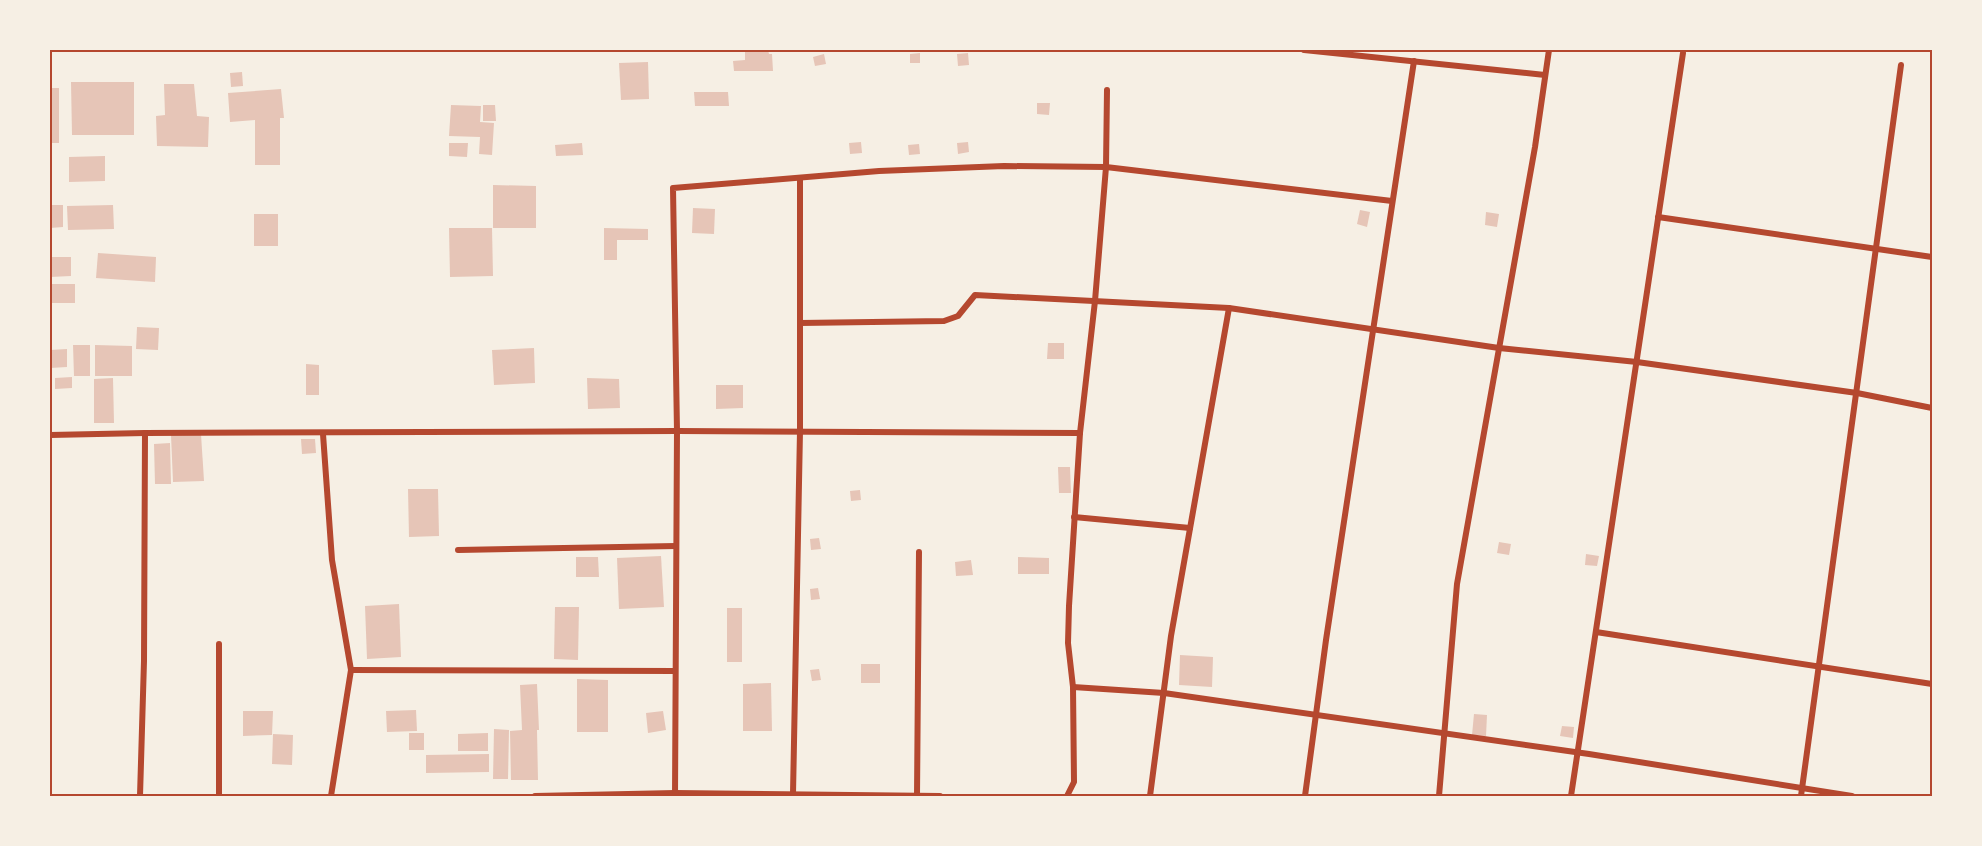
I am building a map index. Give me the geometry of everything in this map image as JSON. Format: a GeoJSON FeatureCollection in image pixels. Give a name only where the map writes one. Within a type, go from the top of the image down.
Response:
{"type":"FeatureCollection","features":[{"type":"Feature","properties":{"kind":"street"},"geometry":{"type":"LineString","coordinates":[[1304,50],[1545,75]]}},
{"type":"Feature","properties":{"kind":"street"},"geometry":{"type":"LineString","coordinates":[[1438,796],[1457,584],[1535,147],[1549,50]]}},
{"type":"Feature","properties":{"kind":"street"},"geometry":{"type":"LineString","coordinates":[[1571,796],[1683,53]]}},
{"type":"Feature","properties":{"kind":"street"},"geometry":{"type":"LineString","coordinates":[[1305,796],[1372,329],[1414,61]]}},
{"type":"Feature","properties":{"kind":"street"},"geometry":{"type":"LineString","coordinates":[[1802,793],[1901,65]]}},
{"type":"Feature","properties":{"kind":"street"},"geometry":{"type":"LineString","coordinates":[[1067,796],[1074,782],[1073,687],[1068,644],[1068,606],[1080,433],[1095,301],[1106,167],[1107,90]]}},
{"type":"Feature","properties":{"kind":"street"},"geometry":{"type":"LineString","coordinates":[[675,795],[677,430],[673,188],[879,171],[1004,166],[1106,167],[1392,201]]}},
{"type":"Feature","properties":{"kind":"street"},"geometry":{"type":"LineString","coordinates":[[793,794],[801,431],[800,178]]}},
{"type":"Feature","properties":{"kind":"street"},"geometry":{"type":"LineString","coordinates":[[1658,217],[1932,257]]}},
{"type":"Feature","properties":{"kind":"street"},"geometry":{"type":"LineString","coordinates":[[800,323],[944,321],[958,316],[975,295],[1229,308],[1499,348],[1636,362],[1857,393],[1932,408]]}},
{"type":"Feature","properties":{"kind":"street"},"geometry":{"type":"LineString","coordinates":[[1150,796],[1171,636],[1229,308]]}},
{"type":"Feature","properties":{"kind":"street"},"geometry":{"type":"LineString","coordinates":[[50,435],[677,430],[1080,433]]}},
{"type":"Feature","properties":{"kind":"street"},"geometry":{"type":"LineString","coordinates":[[140,796],[144,661],[145,433]]}},
{"type":"Feature","properties":{"kind":"street"},"geometry":{"type":"LineString","coordinates":[[323,434],[332,560],[351,670],[331,796]]}},
{"type":"Feature","properties":{"kind":"street"},"geometry":{"type":"LineString","coordinates":[[1074,517],[1190,528]]}},
{"type":"Feature","properties":{"kind":"street"},"geometry":{"type":"LineString","coordinates":[[458,550],[676,546]]}},
{"type":"Feature","properties":{"kind":"street"},"geometry":{"type":"LineString","coordinates":[[916,796],[919,552]]}},
{"type":"Feature","properties":{"kind":"street"},"geometry":{"type":"LineString","coordinates":[[1596,632],[1932,684]]}},
{"type":"Feature","properties":{"kind":"street"},"geometry":{"type":"LineString","coordinates":[[219,644],[219,796]]}},
{"type":"Feature","properties":{"kind":"street"},"geometry":{"type":"LineString","coordinates":[[351,670],[675,672]]}},
{"type":"Feature","properties":{"kind":"street"},"geometry":{"type":"LineString","coordinates":[[1073,687],[1164,693],[1316,717],[1578,753],[1802,793],[1852,796]]}},
{"type":"Feature","properties":{"kind":"street"},"geometry":{"type":"LineString","coordinates":[[535,796],[793,794],[940,796]]}},
{"type":"Feature","properties":{"kind":"building"},"geometry":{"type":"Polygon","coordinates":[[[745,50],[768,50],[769,54],[772,54],[773,71],[734,71],[733,61],[745,60],[745,50]]]}},
{"type":"Feature","properties":{"kind":"building"},"geometry":{"type":"Polygon","coordinates":[[[920,53],[920,63],[910,63],[910,54],[920,53]]]}},
{"type":"Feature","properties":{"kind":"building"},"geometry":{"type":"Polygon","coordinates":[[[968,53],[969,65],[958,66],[957,54],[968,53]]]}},
{"type":"Feature","properties":{"kind":"building"},"geometry":{"type":"Polygon","coordinates":[[[824,54],[826,64],[815,66],[813,57],[824,54]]]}},
{"type":"Feature","properties":{"kind":"building"},"geometry":{"type":"Polygon","coordinates":[[[648,62],[649,99],[621,100],[619,63],[648,62]]]}},
{"type":"Feature","properties":{"kind":"building"},"geometry":{"type":"Polygon","coordinates":[[[242,72],[243,86],[231,87],[230,73],[242,72]]]}},
{"type":"Feature","properties":{"kind":"building"},"geometry":{"type":"Polygon","coordinates":[[[71,82],[134,82],[134,135],[72,135],[71,82]]]}},
{"type":"Feature","properties":{"kind":"building"},"geometry":{"type":"Polygon","coordinates":[[[164,84],[194,84],[197,116],[209,117],[208,147],[157,146],[156,116],[165,115],[164,84]]]}},
{"type":"Feature","properties":{"kind":"building"},"geometry":{"type":"Polygon","coordinates":[[[50,88],[59,88],[59,143],[50,143],[50,88]]]}},
{"type":"Feature","properties":{"kind":"building"},"geometry":{"type":"Polygon","coordinates":[[[281,89],[284,118],[280,118],[280,165],[255,165],[255,120],[230,122],[228,93],[281,89]]]}},
{"type":"Feature","properties":{"kind":"building"},"geometry":{"type":"Polygon","coordinates":[[[694,92],[728,92],[729,106],[695,106],[694,92]]]}},
{"type":"Feature","properties":{"kind":"building"},"geometry":{"type":"Polygon","coordinates":[[[1037,103],[1050,103],[1049,115],[1037,114],[1037,103]]]}},
{"type":"Feature","properties":{"kind":"building"},"geometry":{"type":"Polygon","coordinates":[[[451,105],[481,106],[480,122],[494,123],[492,155],[479,154],[480,137],[449,136],[451,105]]]}},
{"type":"Feature","properties":{"kind":"building"},"geometry":{"type":"Polygon","coordinates":[[[483,105],[495,105],[496,121],[483,121],[483,105]]]}},
{"type":"Feature","properties":{"kind":"building"},"geometry":{"type":"Polygon","coordinates":[[[861,142],[862,153],[850,154],[849,143],[861,142]]]}},
{"type":"Feature","properties":{"kind":"building"},"geometry":{"type":"Polygon","coordinates":[[[968,142],[969,152],[958,154],[957,143],[968,142]]]}},
{"type":"Feature","properties":{"kind":"building"},"geometry":{"type":"Polygon","coordinates":[[[449,143],[468,143],[467,157],[449,156],[449,143]]]}},
{"type":"Feature","properties":{"kind":"building"},"geometry":{"type":"Polygon","coordinates":[[[582,143],[583,155],[556,156],[555,145],[582,143]]]}},
{"type":"Feature","properties":{"kind":"building"},"geometry":{"type":"Polygon","coordinates":[[[919,144],[920,154],[909,155],[908,145],[919,144]]]}},
{"type":"Feature","properties":{"kind":"building"},"geometry":{"type":"Polygon","coordinates":[[[105,156],[105,181],[69,182],[69,157],[105,156]]]}},
{"type":"Feature","properties":{"kind":"building"},"geometry":{"type":"Polygon","coordinates":[[[493,185],[536,186],[536,228],[493,228],[493,185]]]}},
{"type":"Feature","properties":{"kind":"building"},"geometry":{"type":"Polygon","coordinates":[[[50,205],[63,205],[63,227],[50,228],[50,205]]]}},
{"type":"Feature","properties":{"kind":"building"},"geometry":{"type":"Polygon","coordinates":[[[113,205],[114,229],[68,230],[67,206],[113,205]]]}},
{"type":"Feature","properties":{"kind":"building"},"geometry":{"type":"Polygon","coordinates":[[[693,208],[715,209],[714,234],[692,233],[693,208]]]}},
{"type":"Feature","properties":{"kind":"building"},"geometry":{"type":"Polygon","coordinates":[[[1360,210],[1370,212],[1367,227],[1357,224],[1360,210]]]}},
{"type":"Feature","properties":{"kind":"building"},"geometry":{"type":"Polygon","coordinates":[[[1486,212],[1499,214],[1497,227],[1485,225],[1486,212]]]}},
{"type":"Feature","properties":{"kind":"building"},"geometry":{"type":"Polygon","coordinates":[[[254,214],[278,214],[278,246],[254,246],[254,214]]]}},
{"type":"Feature","properties":{"kind":"building"},"geometry":{"type":"Polygon","coordinates":[[[449,228],[492,228],[493,276],[450,277],[449,228]]]}},
{"type":"Feature","properties":{"kind":"building"},"geometry":{"type":"Polygon","coordinates":[[[604,228],[648,229],[648,240],[617,240],[617,260],[604,260],[604,228]]]}},
{"type":"Feature","properties":{"kind":"building"},"geometry":{"type":"Polygon","coordinates":[[[98,253],[156,257],[155,282],[96,278],[98,253]]]}},
{"type":"Feature","properties":{"kind":"building"},"geometry":{"type":"Polygon","coordinates":[[[50,257],[71,257],[71,276],[50,277],[50,257]]]}},
{"type":"Feature","properties":{"kind":"building"},"geometry":{"type":"Polygon","coordinates":[[[50,284],[75,284],[75,303],[50,303],[50,284]]]}},
{"type":"Feature","properties":{"kind":"building"},"geometry":{"type":"Polygon","coordinates":[[[137,327],[159,328],[158,350],[136,349],[137,327]]]}},
{"type":"Feature","properties":{"kind":"building"},"geometry":{"type":"Polygon","coordinates":[[[1048,343],[1064,343],[1064,359],[1047,359],[1048,343]]]}},
{"type":"Feature","properties":{"kind":"building"},"geometry":{"type":"Polygon","coordinates":[[[73,345],[90,345],[90,376],[74,376],[73,345]]]}},
{"type":"Feature","properties":{"kind":"building"},"geometry":{"type":"Polygon","coordinates":[[[95,345],[132,346],[132,376],[95,376],[95,345]]]}},
{"type":"Feature","properties":{"kind":"building"},"geometry":{"type":"Polygon","coordinates":[[[534,348],[535,383],[494,385],[492,350],[534,348]]]}},
{"type":"Feature","properties":{"kind":"building"},"geometry":{"type":"Polygon","coordinates":[[[67,349],[67,367],[50,368],[50,350],[67,349]]]}},
{"type":"Feature","properties":{"kind":"building"},"geometry":{"type":"Polygon","coordinates":[[[306,364],[319,365],[319,395],[306,395],[306,364]]]}},
{"type":"Feature","properties":{"kind":"building"},"geometry":{"type":"Polygon","coordinates":[[[72,377],[72,388],[55,389],[55,378],[72,377]]]}},
{"type":"Feature","properties":{"kind":"building"},"geometry":{"type":"Polygon","coordinates":[[[113,378],[114,423],[94,423],[94,379],[113,378]]]}},
{"type":"Feature","properties":{"kind":"building"},"geometry":{"type":"Polygon","coordinates":[[[587,378],[619,379],[620,408],[588,409],[587,378]]]}},
{"type":"Feature","properties":{"kind":"building"},"geometry":{"type":"Polygon","coordinates":[[[716,385],[743,385],[743,408],[716,409],[716,385]]]}},
{"type":"Feature","properties":{"kind":"building"},"geometry":{"type":"Polygon","coordinates":[[[201,434],[204,481],[173,482],[171,435],[201,434]]]}},
{"type":"Feature","properties":{"kind":"building"},"geometry":{"type":"Polygon","coordinates":[[[301,439],[315,439],[316,453],[302,454],[301,439]]]}},
{"type":"Feature","properties":{"kind":"building"},"geometry":{"type":"Polygon","coordinates":[[[170,443],[171,484],[155,484],[154,444],[170,443]]]}},
{"type":"Feature","properties":{"kind":"building"},"geometry":{"type":"Polygon","coordinates":[[[1058,467],[1070,467],[1071,493],[1059,493],[1058,467]]]}},
{"type":"Feature","properties":{"kind":"building"},"geometry":{"type":"Polygon","coordinates":[[[408,489],[438,489],[439,536],[409,537],[408,489]]]}},
{"type":"Feature","properties":{"kind":"building"},"geometry":{"type":"Polygon","coordinates":[[[860,490],[861,500],[851,501],[850,491],[860,490]]]}},
{"type":"Feature","properties":{"kind":"building"},"geometry":{"type":"Polygon","coordinates":[[[819,538],[821,549],[811,550],[810,539],[819,538]]]}},
{"type":"Feature","properties":{"kind":"building"},"geometry":{"type":"Polygon","coordinates":[[[1499,542],[1511,544],[1509,555],[1497,553],[1499,542]]]}},
{"type":"Feature","properties":{"kind":"building"},"geometry":{"type":"Polygon","coordinates":[[[1586,554],[1599,556],[1597,566],[1585,565],[1586,554]]]}},
{"type":"Feature","properties":{"kind":"building"},"geometry":{"type":"Polygon","coordinates":[[[661,556],[664,607],[619,609],[617,558],[661,556]]]}},
{"type":"Feature","properties":{"kind":"building"},"geometry":{"type":"Polygon","coordinates":[[[576,557],[598,557],[599,577],[576,577],[576,557]]]}},
{"type":"Feature","properties":{"kind":"building"},"geometry":{"type":"Polygon","coordinates":[[[1018,557],[1049,558],[1049,574],[1018,574],[1018,557]]]}},
{"type":"Feature","properties":{"kind":"building"},"geometry":{"type":"Polygon","coordinates":[[[971,560],[973,575],[956,576],[955,562],[971,560]]]}},
{"type":"Feature","properties":{"kind":"building"},"geometry":{"type":"Polygon","coordinates":[[[818,588],[820,599],[811,600],[810,589],[818,588]]]}},
{"type":"Feature","properties":{"kind":"building"},"geometry":{"type":"Polygon","coordinates":[[[399,604],[401,657],[367,659],[365,606],[399,604]]]}},
{"type":"Feature","properties":{"kind":"building"},"geometry":{"type":"Polygon","coordinates":[[[555,607],[579,607],[578,660],[554,659],[555,607]]]}},
{"type":"Feature","properties":{"kind":"building"},"geometry":{"type":"Polygon","coordinates":[[[727,608],[742,608],[742,662],[727,662],[727,608]]]}},
{"type":"Feature","properties":{"kind":"building"},"geometry":{"type":"Polygon","coordinates":[[[1180,655],[1213,657],[1212,687],[1179,685],[1180,655]]]}},
{"type":"Feature","properties":{"kind":"building"},"geometry":{"type":"Polygon","coordinates":[[[861,664],[880,664],[880,683],[861,683],[861,664]]]}},
{"type":"Feature","properties":{"kind":"building"},"geometry":{"type":"Polygon","coordinates":[[[819,669],[821,680],[812,681],[810,670],[819,669]]]}},
{"type":"Feature","properties":{"kind":"building"},"geometry":{"type":"Polygon","coordinates":[[[577,679],[608,680],[608,732],[577,732],[577,679]]]}},
{"type":"Feature","properties":{"kind":"building"},"geometry":{"type":"Polygon","coordinates":[[[771,683],[772,731],[743,731],[743,684],[771,683]]]}},
{"type":"Feature","properties":{"kind":"building"},"geometry":{"type":"Polygon","coordinates":[[[537,684],[538,780],[511,780],[510,731],[522,730],[520,685],[537,684]]]}},
{"type":"Feature","properties":{"kind":"building"},"geometry":{"type":"Polygon","coordinates":[[[416,710],[417,731],[387,732],[386,711],[416,710]]]}},
{"type":"Feature","properties":{"kind":"building"},"geometry":{"type":"Polygon","coordinates":[[[243,711],[273,711],[272,735],[243,736],[243,711]]]}},
{"type":"Feature","properties":{"kind":"building"},"geometry":{"type":"Polygon","coordinates":[[[663,711],[666,730],[648,733],[646,713],[663,711]]]}},
{"type":"Feature","properties":{"kind":"building"},"geometry":{"type":"Polygon","coordinates":[[[1474,714],[1487,715],[1486,736],[1472,735],[1474,714]]]}},
{"type":"Feature","properties":{"kind":"building"},"geometry":{"type":"Polygon","coordinates":[[[1562,726],[1574,727],[1573,738],[1560,736],[1562,726]]]}},
{"type":"Feature","properties":{"kind":"building"},"geometry":{"type":"Polygon","coordinates":[[[494,729],[509,730],[508,779],[493,779],[494,729]]]}},
{"type":"Feature","properties":{"kind":"building"},"geometry":{"type":"Polygon","coordinates":[[[409,733],[424,733],[424,750],[409,750],[409,733]]]}},
{"type":"Feature","properties":{"kind":"building"},"geometry":{"type":"Polygon","coordinates":[[[488,733],[488,751],[458,751],[458,734],[488,733]]]}},
{"type":"Feature","properties":{"kind":"building"},"geometry":{"type":"Polygon","coordinates":[[[273,734],[293,735],[292,765],[272,764],[273,734]]]}},
{"type":"Feature","properties":{"kind":"building"},"geometry":{"type":"Polygon","coordinates":[[[489,754],[489,772],[426,773],[426,755],[489,754]]]}}]}
